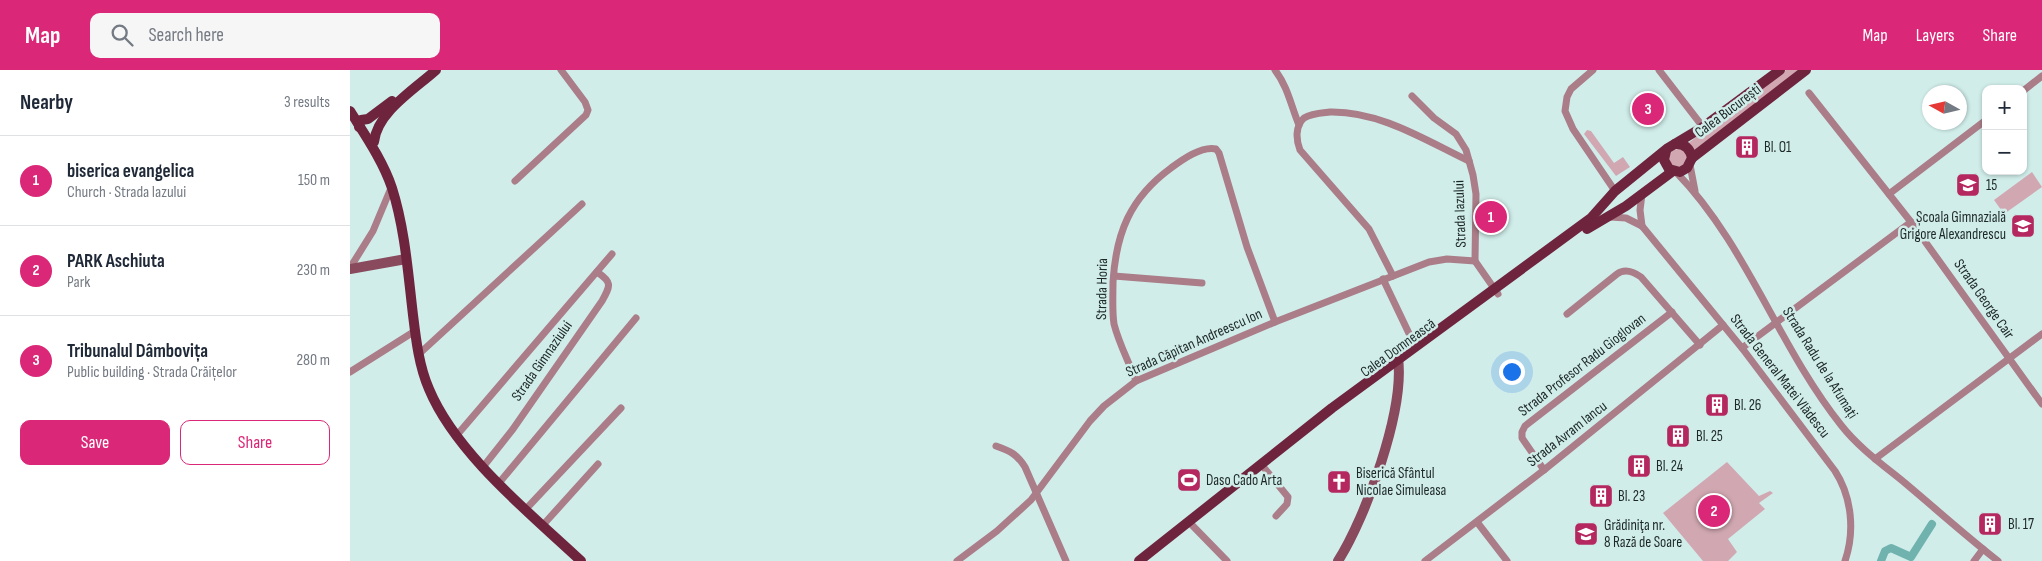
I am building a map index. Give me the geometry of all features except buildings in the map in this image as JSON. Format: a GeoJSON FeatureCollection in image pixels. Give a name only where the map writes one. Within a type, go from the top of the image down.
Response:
{"type":"FeatureCollection","features":[{"type":"Feature","properties":{"kind":"main road"},"geometry":{"type":"LineString","coordinates":[[407,92],[428,70]]}},
{"type":"Feature","properties":{"kind":"main road"},"geometry":{"type":"LineString","coordinates":[[359,120],[386,110],[436,70]]}},
{"type":"Feature","properties":{"kind":"main road","name":"Calea București"},"geometry":{"type":"LineString","coordinates":[[1691,162],[1806,70]]}},
{"type":"Feature","properties":{"kind":"main road","name":"Calea București"},"geometry":{"type":"LineString","coordinates":[[1674,144],[1703,127],[1777,71]]}},
{"type":"Feature","properties":{"kind":"main road"},"geometry":{"type":"LineString","coordinates":[[359,120],[386,110]]}},
{"type":"Feature","properties":{"kind":"main road"},"geometry":{"type":"LineString","coordinates":[[374,142],[378,125],[386,110]]}},
{"type":"Feature","properties":{"kind":"main road"},"geometry":{"type":"LineString","coordinates":[[359,120],[374,142],[378,160]]}},
{"type":"Feature","properties":{"kind":"main road"},"geometry":{"type":"LineString","coordinates":[[359,120],[392,188],[406,259],[419,354],[429,390],[457,435],[483,467],[581,561]]}},
{"type":"Feature","properties":{"kind":"main road"},"geometry":{"type":"LineString","coordinates":[[1615,191],[1674,144],[1686,147],[1691,162],[1684,171],[1674,171],[1666,165],[1664,160],[1666,151]]}},
{"type":"Feature","properties":{"kind":"main road","name":"Calea Domnească"},"geometry":{"type":"LineString","coordinates":[[1149,561],[1191,524],[1398,362],[1595,223],[1642,194],[1674,171]]}},
{"type":"Feature","properties":{"kind":"main road","name":"Calea Domnească"},"geometry":{"type":"LineString","coordinates":[[1139,561],[1264,469],[1416,346],[1496,292],[1591,218],[1615,191]]}},
{"type":"Feature","properties":{"kind":"street"},"geometry":{"type":"LineString","coordinates":[[515,181],[586,115],[588,110],[585,102],[561,70]]}},
{"type":"Feature","properties":{"kind":"street"},"geometry":{"type":"LineString","coordinates":[[1275,70],[1290,95],[1299,125],[1297,141],[1303,154],[1369,229],[1393,276]]}},
{"type":"Feature","properties":{"kind":"street"},"geometry":{"type":"LineString","coordinates":[[1593,70],[1571,89],[1567,97],[1565,111],[1573,129],[1615,191]]}},
{"type":"Feature","properties":{"kind":"street"},"geometry":{"type":"LineString","coordinates":[[1659,70],[1703,127]]}},
{"type":"Feature","properties":{"kind":"street"},"geometry":{"type":"LineString","coordinates":[[2027,88],[2042,76]]}},
{"type":"Feature","properties":{"kind":"street","name":"Strada George Cair"},"geometry":{"type":"LineString","coordinates":[[1809,94],[1889,194],[2042,404]]}},
{"type":"Feature","properties":{"kind":"street","name":"Strada Iazului"},"geometry":{"type":"LineString","coordinates":[[1412,96],[1434,118],[1456,134],[1462,142],[1469,161],[1476,194],[1475,261],[1496,292]]}},
{"type":"Feature","properties":{"kind":"street"},"geometry":{"type":"LineString","coordinates":[[1299,125],[1302,120],[1310,115],[1319,113],[1340,112],[1365,115],[1385,121],[1469,161]]}},
{"type":"Feature","properties":{"kind":"street"},"geometry":{"type":"LineString","coordinates":[[1889,194],[1982,123]]}},
{"type":"Feature","properties":{"kind":"street","name":"Strada Horia"},"geometry":{"type":"LineString","coordinates":[[1136,381],[1117,334],[1114,321],[1114,276],[1117,247],[1122,228],[1135,205],[1151,186],[1179,162],[1213,148],[1219,153],[1246,247],[1275,322]]}},
{"type":"Feature","properties":{"kind":"street","name":"Strada Radu de la Afumați"},"geometry":{"type":"LineString","coordinates":[[1691,162],[1695,191]]}},
{"type":"Feature","properties":{"kind":"street","name":"Strada Radu de la Afumați"},"geometry":{"type":"LineString","coordinates":[[1674,171],[1695,191],[1724,235],[1826,404],[1841,425],[1875,459],[1998,561]]}},
{"type":"Feature","properties":{"kind":"street"},"geometry":{"type":"LineString","coordinates":[[350,268],[373,231],[392,188]]}},
{"type":"Feature","properties":{"kind":"street"},"geometry":{"type":"LineString","coordinates":[[1642,194],[1640,210],[1642,226]]}},
{"type":"Feature","properties":{"kind":"street"},"geometry":{"type":"LineString","coordinates":[[419,354],[582,204]]}},
{"type":"Feature","properties":{"kind":"street"},"geometry":{"type":"LineString","coordinates":[[1607,217],[1626,218],[1642,226]]}},
{"type":"Feature","properties":{"kind":"street"},"geometry":{"type":"LineString","coordinates":[[1742,348],[1910,222]]}},
{"type":"Feature","properties":{"kind":"street","name":"Strada General Matei Vlădescu"},"geometry":{"type":"LineString","coordinates":[[1642,226],[1742,348],[1840,480],[1847,499],[1850,520],[1850,542],[1845,561]]}},
{"type":"Feature","properties":{"kind":"street"},"geometry":{"type":"LineString","coordinates":[[457,435],[612,254]]}},
{"type":"Feature","properties":{"kind":"street"},"geometry":{"type":"LineString","coordinates":[[350,268],[406,259]]}},
{"type":"Feature","properties":{"kind":"street","name":"Strada Căpitan Andreescu Ion"},"geometry":{"type":"LineString","coordinates":[[956,561],[1013,518],[1037,494],[1090,421],[1104,406],[1136,381],[1383,279],[1438,260],[1475,261]]}},
{"type":"Feature","properties":{"kind":"street"},"geometry":{"type":"LineString","coordinates":[[1567,314],[1617,274],[1625,270],[1641,277],[1700,345]]}},
{"type":"Feature","properties":{"kind":"street","name":"Strada Gimnaziului"},"geometry":{"type":"LineString","coordinates":[[483,467],[602,301],[610,286],[609,281],[597,272]]}},
{"type":"Feature","properties":{"kind":"street"},"geometry":{"type":"LineString","coordinates":[[1114,276],[1202,283]]}},
{"type":"Feature","properties":{"kind":"street"},"geometry":{"type":"LineString","coordinates":[[1383,279],[1416,346]]}},
{"type":"Feature","properties":{"kind":"street","name":"Strada Profesor Radu Gioglovan"},"geometry":{"type":"LineString","coordinates":[[1544,470],[1522,438],[1525,426],[1672,312]]}},
{"type":"Feature","properties":{"kind":"street"},"geometry":{"type":"LineString","coordinates":[[499,483],[636,318]]}},
{"type":"Feature","properties":{"kind":"street","name":"Strada Avram Iancu"},"geometry":{"type":"LineString","coordinates":[[1426,561],[1544,470],[1724,325]]}},
{"type":"Feature","properties":{"kind":"street"},"geometry":{"type":"LineString","coordinates":[[350,372],[415,331]]}},
{"type":"Feature","properties":{"kind":"street"},"geometry":{"type":"LineString","coordinates":[[1875,459],[2042,334]]}},
{"type":"Feature","properties":{"kind":"street"},"geometry":{"type":"LineString","coordinates":[[1338,561],[1351,536],[1379,467],[1390,431],[1396,396],[1398,362]]}},
{"type":"Feature","properties":{"kind":"street"},"geometry":{"type":"LineString","coordinates":[[526,509],[621,408]]}},
{"type":"Feature","properties":{"kind":"street"},"geometry":{"type":"LineString","coordinates":[[996,446],[1012,451],[1018,456],[1066,561]]}},
{"type":"Feature","properties":{"kind":"street"},"geometry":{"type":"LineString","coordinates":[[543,525],[598,464]]}},
{"type":"Feature","properties":{"kind":"street"},"geometry":{"type":"LineString","coordinates":[[1264,469],[1288,497],[1287,504],[1276,516]]}},
{"type":"Feature","properties":{"kind":"street"},"geometry":{"type":"LineString","coordinates":[[1477,522],[1507,561]]}},
{"type":"Feature","properties":{"kind":"street"},"geometry":{"type":"LineString","coordinates":[[1191,524],[1227,561]]}},
{"type":"Feature","properties":{"kind":"street"},"geometry":{"type":"LineString","coordinates":[[1974,561],[1983,549]]}},
{"type":"Feature","properties":{"kind":"shaded area"},"geometry":{"type":"Polygon","coordinates":[[[1786,70],[1800,70],[1693,151],[1687,144],[1786,70]]]}},
{"type":"Feature","properties":{"kind":"shaded area"},"geometry":{"type":"Polygon","coordinates":[[[1587,130],[1591,131],[1614,163],[1623,157],[1630,167],[1616,176],[1584,134],[1587,130]]]}},
{"type":"Feature","properties":{"kind":"shaded area"},"geometry":{"type":"Polygon","coordinates":[[[1678,149],[1684,152],[1687,158],[1684,164],[1678,167],[1672,164],[1669,158],[1672,152],[1678,149]]]}},
{"type":"Feature","properties":{"kind":"shaded area"},"geometry":{"type":"Polygon","coordinates":[[[2032,172],[2042,187],[2004,214],[1994,200],[2032,172]]]}},
{"type":"Feature","properties":{"kind":"shaded area"},"geometry":{"type":"Polygon","coordinates":[[[1727,462],[1759,496],[1770,491],[1773,493],[1759,503],[1765,509],[1728,539],[1737,552],[1728,561],[1703,561],[1663,513],[1727,462]]]}},
{"type":"Feature","properties":{"kind":"waterway"},"geometry":{"type":"LineString","coordinates":[[1881,561],[1885,551],[1891,548],[1911,557],[1932,524]]}},
{"type":"Feature","properties":{"kind":"place","name":"Tribunalul Dâmbovița"},"geometry":{"type":"Point","coordinates":[1648,109]}},
{"type":"Feature","properties":{"kind":"place","name":"Bl. O1"},"geometry":{"type":"Point","coordinates":[1747,147]}},
{"type":"Feature","properties":{"kind":"place","name":"15"},"geometry":{"type":"Point","coordinates":[1968,185]}},
{"type":"Feature","properties":{"kind":"place","name":"biserica evangelica"},"geometry":{"type":"Point","coordinates":[1491,217]}},
{"type":"Feature","properties":{"kind":"place","name":"Școala Gimnazială Grigore Alexandrescu"},"geometry":{"type":"Point","coordinates":[2023,226]}},
{"type":"Feature","properties":{"kind":"place","name":"Bl. 26"},"geometry":{"type":"Point","coordinates":[1717,405]}},
{"type":"Feature","properties":{"kind":"place","name":"Bl. 25"},"geometry":{"type":"Point","coordinates":[1678,436]}},
{"type":"Feature","properties":{"kind":"place","name":"Bl. 24"},"geometry":{"type":"Point","coordinates":[1639,466]}},
{"type":"Feature","properties":{"kind":"place","name":"Daso Cado Arta"},"geometry":{"type":"Point","coordinates":[1189,480]}},
{"type":"Feature","properties":{"kind":"place","name":"Biserică Sfântul Nicolae Simuleasa"},"geometry":{"type":"Point","coordinates":[1339,482]}},
{"type":"Feature","properties":{"kind":"place","name":"Bl. 23"},"geometry":{"type":"Point","coordinates":[1601,496]}},
{"type":"Feature","properties":{"kind":"place","name":"PARK Aschiuta"},"geometry":{"type":"Point","coordinates":[1714,511]}},
{"type":"Feature","properties":{"kind":"place","name":"Bl. 17"},"geometry":{"type":"Point","coordinates":[1990,524]}},
{"type":"Feature","properties":{"kind":"place","name":"Grădiniţa nr. 8 Rază de Soare"},"geometry":{"type":"Point","coordinates":[1586,534]}}]}
